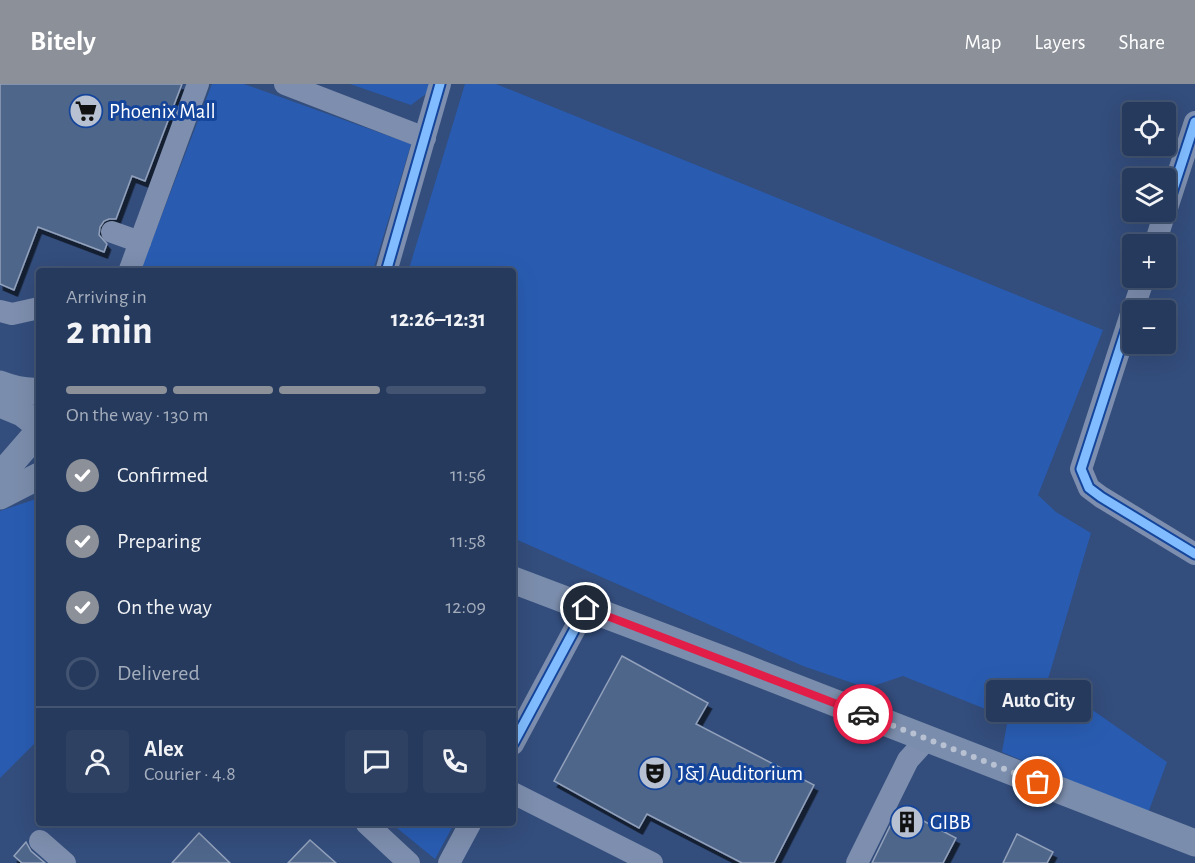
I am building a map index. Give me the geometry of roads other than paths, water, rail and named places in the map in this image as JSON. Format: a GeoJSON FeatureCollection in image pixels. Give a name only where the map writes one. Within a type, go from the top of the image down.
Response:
{"type":"FeatureCollection","features":[{"type":"Feature","properties":{"kind":"main road"},"geometry":{"type":"LineString","coordinates":[[0,384],[16,390],[36,391]]}},
{"type":"Feature","properties":{"kind":"main road"},"geometry":{"type":"LineString","coordinates":[[0,404],[36,422]]}},
{"type":"Feature","properties":{"kind":"main road"},"geometry":{"type":"LineString","coordinates":[[0,476],[36,426]]}},
{"type":"Feature","properties":{"kind":"main road"},"geometry":{"type":"LineString","coordinates":[[0,496],[36,478]]}},
{"type":"Feature","properties":{"kind":"main road"},"geometry":{"type":"LineString","coordinates":[[516,581],[1195,843]]}},
{"type":"Feature","properties":{"kind":"street"},"geometry":{"type":"LineString","coordinates":[[130,268],[198,84]]}},
{"type":"Feature","properties":{"kind":"street"},"geometry":{"type":"LineString","coordinates":[[285,84],[425,138]]}},
{"type":"Feature","properties":{"kind":"street"},"geometry":{"type":"LineString","coordinates":[[387,268],[440,84]]}},
{"type":"Feature","properties":{"kind":"street"},"geometry":{"type":"LineString","coordinates":[[1176,180],[1195,122]]}},
{"type":"Feature","properties":{"kind":"street"},"geometry":{"type":"LineString","coordinates":[[112,232],[140,242]]}},
{"type":"Feature","properties":{"kind":"street"},"geometry":{"type":"LineString","coordinates":[[0,311],[12,314],[36,309]]}},
{"type":"Feature","properties":{"kind":"street"},"geometry":{"type":"LineString","coordinates":[[1122,344],[1081,469],[1089,488],[1101,497],[1195,554]]}},
{"type":"Feature","properties":{"kind":"street"},"geometry":{"type":"LineString","coordinates":[[516,738],[586,608]]}},
{"type":"Feature","properties":{"kind":"street"},"geometry":{"type":"LineString","coordinates":[[857,863],[908,760],[927,739]]}},
{"type":"Feature","properties":{"kind":"street"},"geometry":{"type":"LineString","coordinates":[[516,795],[652,863]]}},
{"type":"Feature","properties":{"kind":"street"},"geometry":{"type":"LineString","coordinates":[[369,826],[409,863]]}},
{"type":"Feature","properties":{"kind":"street"},"geometry":{"type":"LineString","coordinates":[[449,863],[469,826]]}},
{"type":"Feature","properties":{"kind":"street"},"geometry":{"type":"LineString","coordinates":[[40,841],[65,863]]}},
{"type":"Feature","properties":{"kind":"place","name":"Phoenix Mall"},"geometry":{"type":"Point","coordinates":[86,111]}},
{"type":"Feature","properties":{"kind":"place","name":"J&J Auditorium"},"geometry":{"type":"Point","coordinates":[655,773]}},
{"type":"Feature","properties":{"kind":"place","name":"Auto City"},"geometry":{"type":"Point","coordinates":[1038,782]}},
{"type":"Feature","properties":{"kind":"place","name":"GIBB"},"geometry":{"type":"Point","coordinates":[907,822]}}]}
